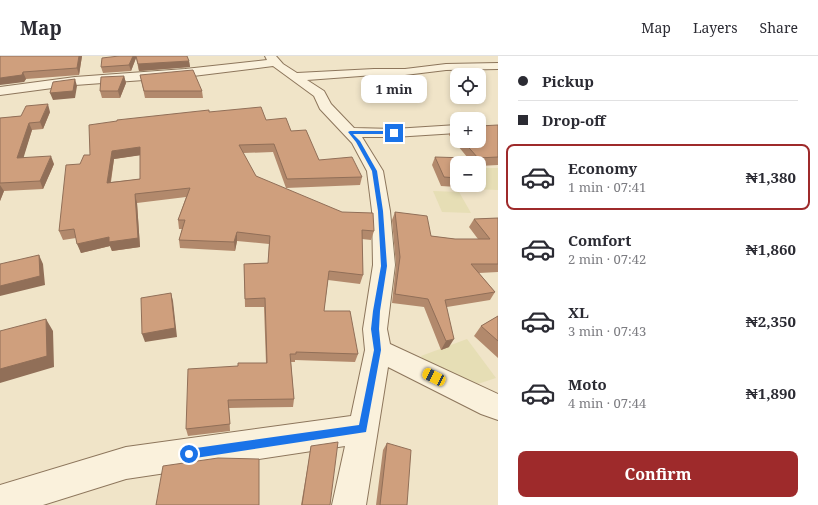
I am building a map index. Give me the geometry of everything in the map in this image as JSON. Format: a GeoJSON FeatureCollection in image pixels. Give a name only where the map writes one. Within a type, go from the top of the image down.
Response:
{"type":"FeatureCollection","features":[{"type":"Feature","properties":{"kind":"street"},"geometry":{"type":"LineString","coordinates":[[0,91],[75,81],[185,73],[273,59],[319,94],[325,106],[358,141],[375,171],[381,211],[384,266],[375,329],[378,350],[349,505]]}},
{"type":"Feature","properties":{"kind":"street"},"geometry":{"type":"LineString","coordinates":[[296,77],[498,66]]}},
{"type":"Feature","properties":{"kind":"street"},"geometry":{"type":"LineString","coordinates":[[350,132],[387,133],[450,129]]}},
{"type":"Feature","properties":{"kind":"street"},"geometry":{"type":"LineString","coordinates":[[378,350],[498,407]]}},
{"type":"Feature","properties":{"kind":"street"},"geometry":{"type":"LineString","coordinates":[[0,502],[126,463],[363,429]]}},
{"type":"Feature","properties":{"kind":"shaded area"},"geometry":{"type":"Polygon","coordinates":[[[486,168],[498,168],[498,190],[486,189],[486,168]]]}},
{"type":"Feature","properties":{"kind":"shaded area"},"geometry":{"type":"Polygon","coordinates":[[[433,191],[459,192],[471,213],[442,212],[433,191]]]}},
{"type":"Feature","properties":{"kind":"shaded area"},"geometry":{"type":"Polygon","coordinates":[[[467,339],[496,378],[447,394],[421,356],[467,339]]]}},
{"type":"Feature","properties":{"kind":"building"},"geometry":{"type":"Polygon","coordinates":[[[0,56],[79,56],[77,68],[23,72],[22,75],[0,78],[0,56]]]}},
{"type":"Feature","properties":{"kind":"building"},"geometry":{"type":"Polygon","coordinates":[[[133,56],[129,65],[101,67],[102,58],[133,56]]]}},
{"type":"Feature","properties":{"kind":"building"},"geometry":{"type":"Polygon","coordinates":[[[136,56],[187,56],[189,61],[138,64],[136,56]]]}},
{"type":"Feature","properties":{"kind":"building"},"geometry":{"type":"Polygon","coordinates":[[[193,70],[202,91],[144,91],[140,75],[193,70]]]}},
{"type":"Feature","properties":{"kind":"building"},"geometry":{"type":"Polygon","coordinates":[[[124,76],[118,91],[100,91],[101,77],[124,76]]]}},
{"type":"Feature","properties":{"kind":"building"},"geometry":{"type":"Polygon","coordinates":[[[75,79],[73,91],[50,93],[53,82],[75,79]]]}},
{"type":"Feature","properties":{"kind":"building"},"geometry":{"type":"Polygon","coordinates":[[[48,104],[40,122],[29,123],[17,158],[51,156],[40,181],[0,183],[0,118],[21,116],[26,106],[48,104]]]}},
{"type":"Feature","properties":{"kind":"building"},"geometry":{"type":"Polygon","coordinates":[[[261,107],[266,120],[286,118],[291,131],[306,130],[319,160],[352,157],[362,177],[287,179],[274,144],[239,145],[256,176],[342,212],[373,213],[374,231],[362,230],[363,275],[329,271],[324,311],[350,311],[358,354],[296,352],[296,354],[290,354],[294,399],[228,400],[230,424],[186,429],[188,369],[238,366],[238,363],[267,363],[265,298],[245,299],[244,264],[268,263],[270,236],[237,232],[234,242],[179,240],[185,220],[178,220],[190,188],[135,194],[138,238],[109,242],[109,237],[77,244],[74,229],[59,231],[66,165],[80,164],[84,155],[90,155],[89,125],[117,120],[209,110],[209,112],[261,107]],[[140,147],[112,151],[107,183],[140,179],[140,147]]]}},
{"type":"Feature","properties":{"kind":"building"},"geometry":{"type":"Polygon","coordinates":[[[498,125],[498,157],[476,156],[469,148],[486,148],[486,126],[498,125]]]}},
{"type":"Feature","properties":{"kind":"building"},"geometry":{"type":"Polygon","coordinates":[[[435,157],[450,157],[450,177],[444,177],[435,157]]]}},
{"type":"Feature","properties":{"kind":"building"},"geometry":{"type":"Polygon","coordinates":[[[395,212],[427,216],[431,236],[455,239],[490,239],[474,219],[498,218],[498,264],[471,264],[495,292],[445,300],[454,339],[446,341],[428,299],[395,294],[400,257],[395,212]]]}},
{"type":"Feature","properties":{"kind":"building"},"geometry":{"type":"Polygon","coordinates":[[[39,255],[40,276],[0,286],[0,264],[39,255]]]}},
{"type":"Feature","properties":{"kind":"building"},"geometry":{"type":"Polygon","coordinates":[[[171,293],[175,328],[142,334],[141,298],[171,293]]]}},
{"type":"Feature","properties":{"kind":"building"},"geometry":{"type":"Polygon","coordinates":[[[498,316],[498,341],[481,326],[498,316]]]}},
{"type":"Feature","properties":{"kind":"building"},"geometry":{"type":"Polygon","coordinates":[[[46,319],[47,356],[0,369],[0,331],[46,319]]]}},
{"type":"Feature","properties":{"kind":"building"},"geometry":{"type":"Polygon","coordinates":[[[338,442],[330,505],[302,505],[311,446],[338,442]]]}},
{"type":"Feature","properties":{"kind":"building"},"geometry":{"type":"Polygon","coordinates":[[[387,443],[411,450],[407,505],[380,505],[387,443]]]}},
{"type":"Feature","properties":{"kind":"building"},"geometry":{"type":"Polygon","coordinates":[[[218,458],[259,459],[259,505],[156,505],[163,466],[218,458]]]}},
{"type":"Feature","properties":{"kind":"route"},"geometry":{"type":"LineString","coordinates":[[189,454],[363,429],[378,350],[375,329],[376,311],[384,266],[381,211],[375,171],[358,141],[350,132],[394,133]]}}]}
